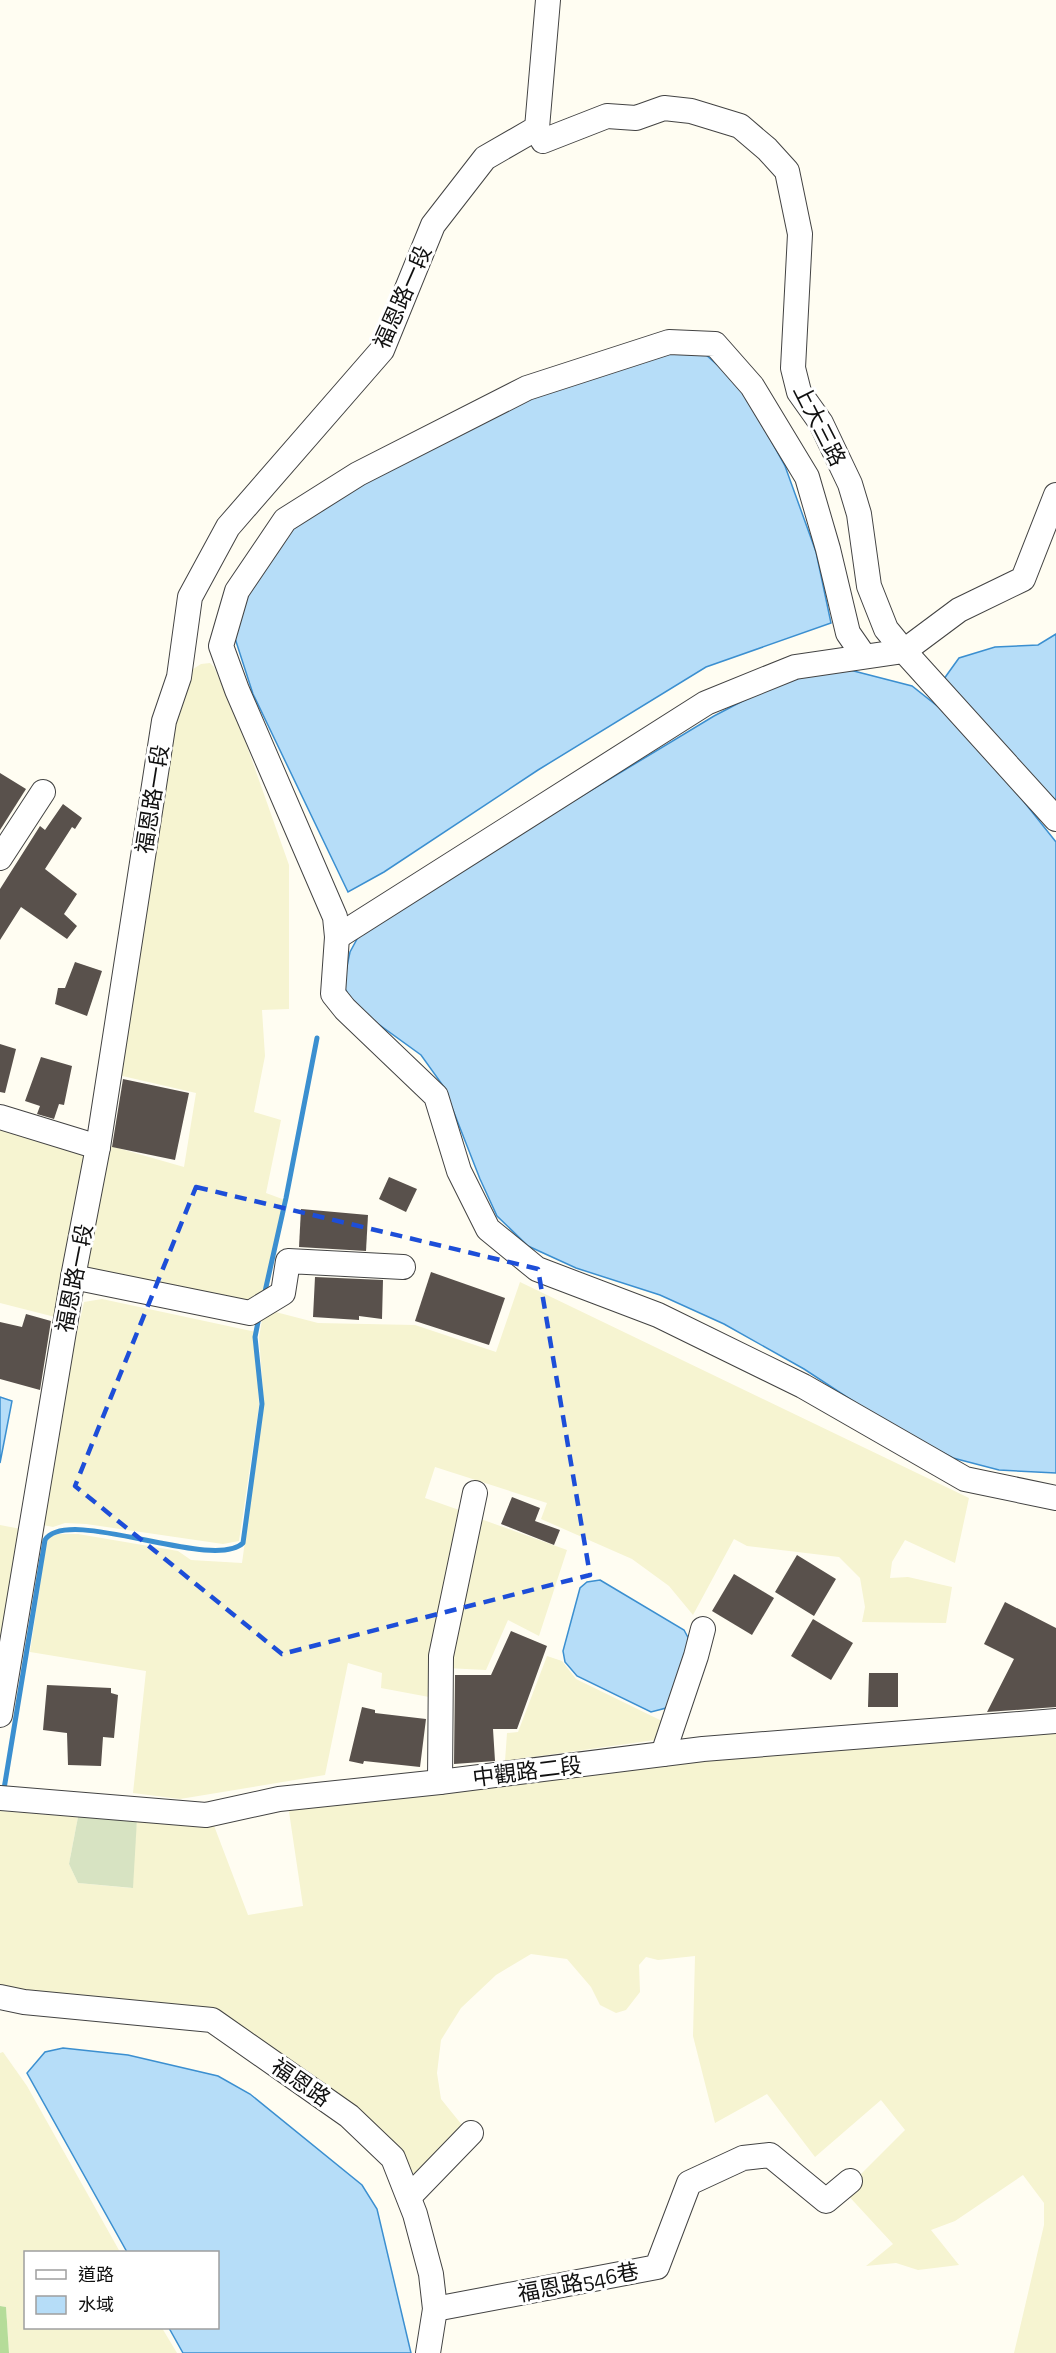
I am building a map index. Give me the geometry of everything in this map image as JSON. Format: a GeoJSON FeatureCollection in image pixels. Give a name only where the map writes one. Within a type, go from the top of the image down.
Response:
{"type":"FeatureCollection","features":[{"type":"Feature","properties":{"kind":"street"},"geometry":{"type":"LineString","coordinates":[[537,128],[548,0]]}},
{"type":"Feature","properties":{"kind":"street","name":"上大三路"},"geometry":{"type":"LineString","coordinates":[[537,128],[543,141],[607,116],[636,118],[664,108],[691,111],[741,126],[787,171],[800,234],[793,368],[799,392],[821,423],[850,484],[859,513],[870,586],[886,629],[904,651]]}},
{"type":"Feature","properties":{"kind":"street","name":"福恩路一段"},"geometry":{"type":"LineString","coordinates":[[0,1715],[73,1277],[98,1147],[164,721],[179,677],[190,597],[228,527],[382,350],[433,225],[485,158],[537,128]]}},
{"type":"Feature","properties":{"kind":"street"},"geometry":{"type":"LineString","coordinates":[[864,656],[848,633],[828,549],[807,477],[752,386],[715,344],[669,342],[527,388],[358,474],[285,520],[237,591],[221,646],[237,690],[334,917],[338,938],[333,994],[345,1009],[436,1096],[459,1172],[488,1229],[537,1269],[658,1315],[803,1386],[965,1479],[1056,1498]]}},
{"type":"Feature","properties":{"kind":"street"},"geometry":{"type":"LineString","coordinates":[[338,938],[706,703],[795,668],[904,651],[959,610],[1023,579],[1056,495]]}},
{"type":"Feature","properties":{"kind":"street"},"geometry":{"type":"LineString","coordinates":[[183,656],[221,646]]}},
{"type":"Feature","properties":{"kind":"street"},"geometry":{"type":"LineString","coordinates":[[904,651],[1056,819]]}},
{"type":"Feature","properties":{"kind":"street"},"geometry":{"type":"LineString","coordinates":[[0,858],[43,792]]}},
{"type":"Feature","properties":{"kind":"street"},"geometry":{"type":"LineString","coordinates":[[0,1117],[98,1147]]}},
{"type":"Feature","properties":{"kind":"street"},"geometry":{"type":"LineString","coordinates":[[73,1277],[250,1313],[283,1293],[288,1261],[403,1267]]}},
{"type":"Feature","properties":{"kind":"street"},"geometry":{"type":"LineString","coordinates":[[440,1782],[441,1656],[475,1493]]}},
{"type":"Feature","properties":{"kind":"street"},"geometry":{"type":"LineString","coordinates":[[663,1754],[703,1629]]}},
{"type":"Feature","properties":{"kind":"street","name":"中觀路二段"},"geometry":{"type":"LineString","coordinates":[[0,1798],[206,1815],[279,1799],[440,1782],[663,1754],[1056,1721]]}},
{"type":"Feature","properties":{"kind":"street","name":"福恩路"},"geometry":{"type":"LineString","coordinates":[[0,1997],[24,2002],[212,2020],[349,2116],[393,2158],[409,2197],[431,2274],[435,2309],[428,2353]]}},
{"type":"Feature","properties":{"kind":"street"},"geometry":{"type":"LineString","coordinates":[[409,2197],[471,2133]]}},
{"type":"Feature","properties":{"kind":"street","name":"福恩路546巷"},"geometry":{"type":"LineString","coordinates":[[435,2309],[657,2267],[689,2183],[743,2158],[770,2156],[826,2201],[850,2181]]}},
{"type":"Feature","properties":{"kind":"highlighted area"},"geometry":{"type":"Polygon","coordinates":[[[196,1187],[538,1269],[590,1575],[282,1654],[75,1486],[196,1187]]]}},
{"type":"Feature","properties":{"kind":"shaded area"},"geometry":{"type":"Polygon","coordinates":[[[210,663],[214,667],[242,732],[289,865],[289,1009],[262,1010],[265,1056],[254,1112],[281,1120],[266,1193],[285,1200],[260,1308],[87,1270],[80,1260],[107,1145],[184,1167],[196,1093],[118,1075],[171,725],[193,669],[201,664],[210,663]]]}},
{"type":"Feature","properties":{"kind":"shaded area"},"geometry":{"type":"Polygon","coordinates":[[[0,1124],[87,1150],[55,1317],[0,1303],[0,1124]]]}},
{"type":"Feature","properties":{"kind":"shaded area"},"geometry":{"type":"Polygon","coordinates":[[[520,1282],[969,1498],[955,1563],[905,1540],[892,1562],[890,1578],[908,1577],[952,1587],[946,1623],[862,1622],[865,1607],[860,1578],[839,1557],[747,1546],[734,1539],[693,1615],[669,1586],[632,1559],[541,1519],[547,1503],[435,1467],[425,1498],[462,1511],[429,1697],[381,1688],[382,1673],[348,1663],[325,1775],[180,1799],[133,1793],[146,1671],[30,1652],[46,1544],[49,1537],[56,1534],[78,1534],[178,1551],[191,1560],[242,1563],[264,1405],[259,1337],[264,1309],[318,1323],[415,1325],[496,1352],[520,1282]]]}},
{"type":"Feature","properties":{"kind":"shaded area"},"geometry":{"type":"Polygon","coordinates":[[[102,1299],[256,1332],[259,1406],[239,1541],[223,1544],[86,1524],[65,1523],[53,1527],[43,1525],[69,1368],[84,1302],[102,1299]]]}},
{"type":"Feature","properties":{"kind":"shaded area"},"geometry":{"type":"Polygon","coordinates":[[[478,1518],[567,1550],[539,1636],[508,1620],[486,1670],[446,1668],[478,1518]]]}},
{"type":"Feature","properties":{"kind":"shaded area"},"geometry":{"type":"Polygon","coordinates":[[[0,1525],[21,1529],[0,1652],[0,1525]]]}},
{"type":"Feature","properties":{"kind":"shaded area"},"geometry":{"type":"Polygon","coordinates":[[[547,1656],[562,1661],[576,1679],[662,1721],[655,1740],[505,1761],[507,1733],[518,1732],[547,1656]]]}},
{"type":"Feature","properties":{"kind":"shaded area"},"geometry":{"type":"Polygon","coordinates":[[[1056,1730],[1056,2353],[1014,2353],[1044,2225],[1044,2203],[1023,2175],[955,2221],[931,2230],[959,2265],[918,2270],[896,2263],[866,2266],[893,2244],[844,2191],[905,2130],[881,2100],[815,2157],[767,2094],[715,2123],[693,2036],[695,1956],[658,1960],[646,1957],[639,1965],[640,1992],[626,2010],[616,2013],[600,2005],[591,1987],[567,1959],[531,1954],[496,1975],[461,2008],[441,2040],[437,2073],[441,2099],[462,2125],[418,2174],[407,2172],[244,2031],[125,2005],[122,1999],[0,1990],[0,1811],[78,1817],[69,1864],[78,1883],[131,1888],[137,1819],[213,1823],[248,1915],[303,1906],[288,1805],[660,1760],[1056,1730]]]}},
{"type":"Feature","properties":{"kind":"shaded area"},"geometry":{"type":"Polygon","coordinates":[[[3,2052],[27,2086],[119,2251],[24,2251],[24,2329],[163,2329],[177,2353],[9,2353],[6,2307],[0,2306],[0,2053],[3,2052]]]}},
{"type":"Feature","properties":{"kind":"green space"},"geometry":{"type":"Polygon","coordinates":[[[78,1817],[137,1819],[133,1888],[78,1883],[69,1864],[78,1817]]]}},
{"type":"Feature","properties":{"kind":"green space"},"geometry":{"type":"Polygon","coordinates":[[[0,2306],[6,2307],[9,2353],[0,2353],[0,2306]]]}},
{"type":"Feature","properties":{"kind":"water"},"geometry":{"type":"Polygon","coordinates":[[[696,346],[741,386],[785,466],[816,552],[831,623],[706,667],[538,770],[384,872],[348,892],[253,694],[232,629],[277,532],[501,401],[696,346]]]}},
{"type":"Feature","properties":{"kind":"water"},"geometry":{"type":"Polygon","coordinates":[[[1056,634],[1056,809],[941,683],[959,658],[995,647],[1038,645],[1056,634]]]}},
{"type":"Feature","properties":{"kind":"water"},"geometry":{"type":"Polygon","coordinates":[[[846,669],[912,686],[965,728],[1056,842],[1056,1473],[999,1470],[953,1458],[888,1424],[804,1369],[724,1324],[660,1295],[576,1268],[528,1246],[497,1216],[444,1087],[421,1055],[356,1008],[343,985],[350,952],[363,928],[714,716],[785,679],[846,669]]]}},
{"type":"Feature","properties":{"kind":"water"},"geometry":{"type":"Polygon","coordinates":[[[0,1397],[12,1401],[0,1463],[0,1397]]]}},
{"type":"Feature","properties":{"kind":"water"},"geometry":{"type":"Polygon","coordinates":[[[600,1580],[684,1630],[692,1645],[666,1708],[651,1712],[577,1676],[565,1662],[563,1651],[580,1588],[587,1582],[600,1580]]]}},
{"type":"Feature","properties":{"kind":"water"},"geometry":{"type":"Polygon","coordinates":[[[63,2048],[128,2055],[218,2076],[250,2094],[362,2185],[377,2209],[411,2353],[183,2353],[170,2329],[219,2329],[219,2251],[126,2251],[27,2073],[45,2052],[63,2048]]]}},
{"type":"Feature","properties":{"kind":"building"},"geometry":{"type":"Polygon","coordinates":[[[0,773],[26,789],[0,830],[0,773]]]}},
{"type":"Feature","properties":{"kind":"building"},"geometry":{"type":"Polygon","coordinates":[[[63,804],[82,818],[75,829],[72,827],[45,869],[77,894],[64,914],[77,926],[67,939],[21,907],[0,940],[0,889],[40,826],[45,830],[63,804]]]}},
{"type":"Feature","properties":{"kind":"building"},"geometry":{"type":"Polygon","coordinates":[[[75,962],[102,971],[87,1016],[55,1004],[58,988],[65,988],[75,962]]]}},
{"type":"Feature","properties":{"kind":"building"},"geometry":{"type":"Polygon","coordinates":[[[0,1044],[16,1049],[5,1093],[0,1092],[0,1044]]]}},
{"type":"Feature","properties":{"kind":"building"},"geometry":{"type":"Polygon","coordinates":[[[41,1057],[72,1066],[64,1105],[59,1104],[54,1119],[37,1114],[40,1106],[25,1101],[41,1057]]]}},
{"type":"Feature","properties":{"kind":"building"},"geometry":{"type":"Polygon","coordinates":[[[123,1079],[189,1093],[175,1160],[112,1147],[123,1079]]]}},
{"type":"Feature","properties":{"kind":"building"},"geometry":{"type":"Polygon","coordinates":[[[389,1177],[417,1189],[406,1212],[379,1199],[389,1177]]]}},
{"type":"Feature","properties":{"kind":"building"},"geometry":{"type":"Polygon","coordinates":[[[301,1209],[368,1215],[366,1251],[299,1247],[301,1209]]]}},
{"type":"Feature","properties":{"kind":"building"},"geometry":{"type":"Polygon","coordinates":[[[431,1272],[505,1298],[489,1345],[415,1321],[431,1272]]]}},
{"type":"Feature","properties":{"kind":"building"},"geometry":{"type":"Polygon","coordinates":[[[315,1277],[383,1280],[382,1319],[359,1316],[359,1320],[313,1317],[315,1277]]]}},
{"type":"Feature","properties":{"kind":"building"},"geometry":{"type":"Polygon","coordinates":[[[26,1314],[51,1321],[40,1390],[0,1379],[0,1322],[22,1327],[26,1314]]]}},
{"type":"Feature","properties":{"kind":"building"},"geometry":{"type":"Polygon","coordinates":[[[512,1497],[540,1508],[535,1521],[560,1530],[554,1545],[501,1524],[512,1497]]]}},
{"type":"Feature","properties":{"kind":"building"},"geometry":{"type":"Polygon","coordinates":[[[797,1555],[836,1579],[814,1616],[775,1592],[797,1555]]]}},
{"type":"Feature","properties":{"kind":"building"},"geometry":{"type":"Polygon","coordinates":[[[734,1574],[774,1598],[752,1635],[712,1611],[734,1574]]]}},
{"type":"Feature","properties":{"kind":"building"},"geometry":{"type":"Polygon","coordinates":[[[1005,1602],[1056,1628],[1056,1707],[987,1712],[1014,1659],[984,1644],[1005,1602]]]}},
{"type":"Feature","properties":{"kind":"building"},"geometry":{"type":"Polygon","coordinates":[[[813,1619],[853,1643],[831,1680],[791,1656],[813,1619]]]}},
{"type":"Feature","properties":{"kind":"building"},"geometry":{"type":"Polygon","coordinates":[[[511,1631],[547,1646],[517,1729],[493,1729],[495,1761],[454,1764],[455,1675],[491,1675],[511,1631]]]}},
{"type":"Feature","properties":{"kind":"building"},"geometry":{"type":"Polygon","coordinates":[[[869,1673],[898,1673],[898,1707],[868,1707],[869,1673]]]}},
{"type":"Feature","properties":{"kind":"building"},"geometry":{"type":"Polygon","coordinates":[[[47,1685],[111,1688],[111,1693],[118,1695],[114,1738],[103,1737],[101,1766],[68,1765],[67,1733],[43,1730],[47,1685]]]}},
{"type":"Feature","properties":{"kind":"building"},"geometry":{"type":"Polygon","coordinates":[[[362,1707],[375,1710],[375,1713],[426,1719],[420,1767],[364,1761],[363,1764],[349,1761],[362,1707]]]}},
{"type":"Feature","properties":{"kind":"waterway"},"geometry":{"type":"LineString","coordinates":[[264,1296],[286,1198],[317,1038]]}},
{"type":"Feature","properties":{"kind":"waterway"},"geometry":{"type":"LineString","coordinates":[[2,1789],[4,1789],[45,1540],[59,1531],[81,1530],[203,1550],[227,1550],[243,1543],[262,1404],[255,1337],[259,1317]]}}]}
